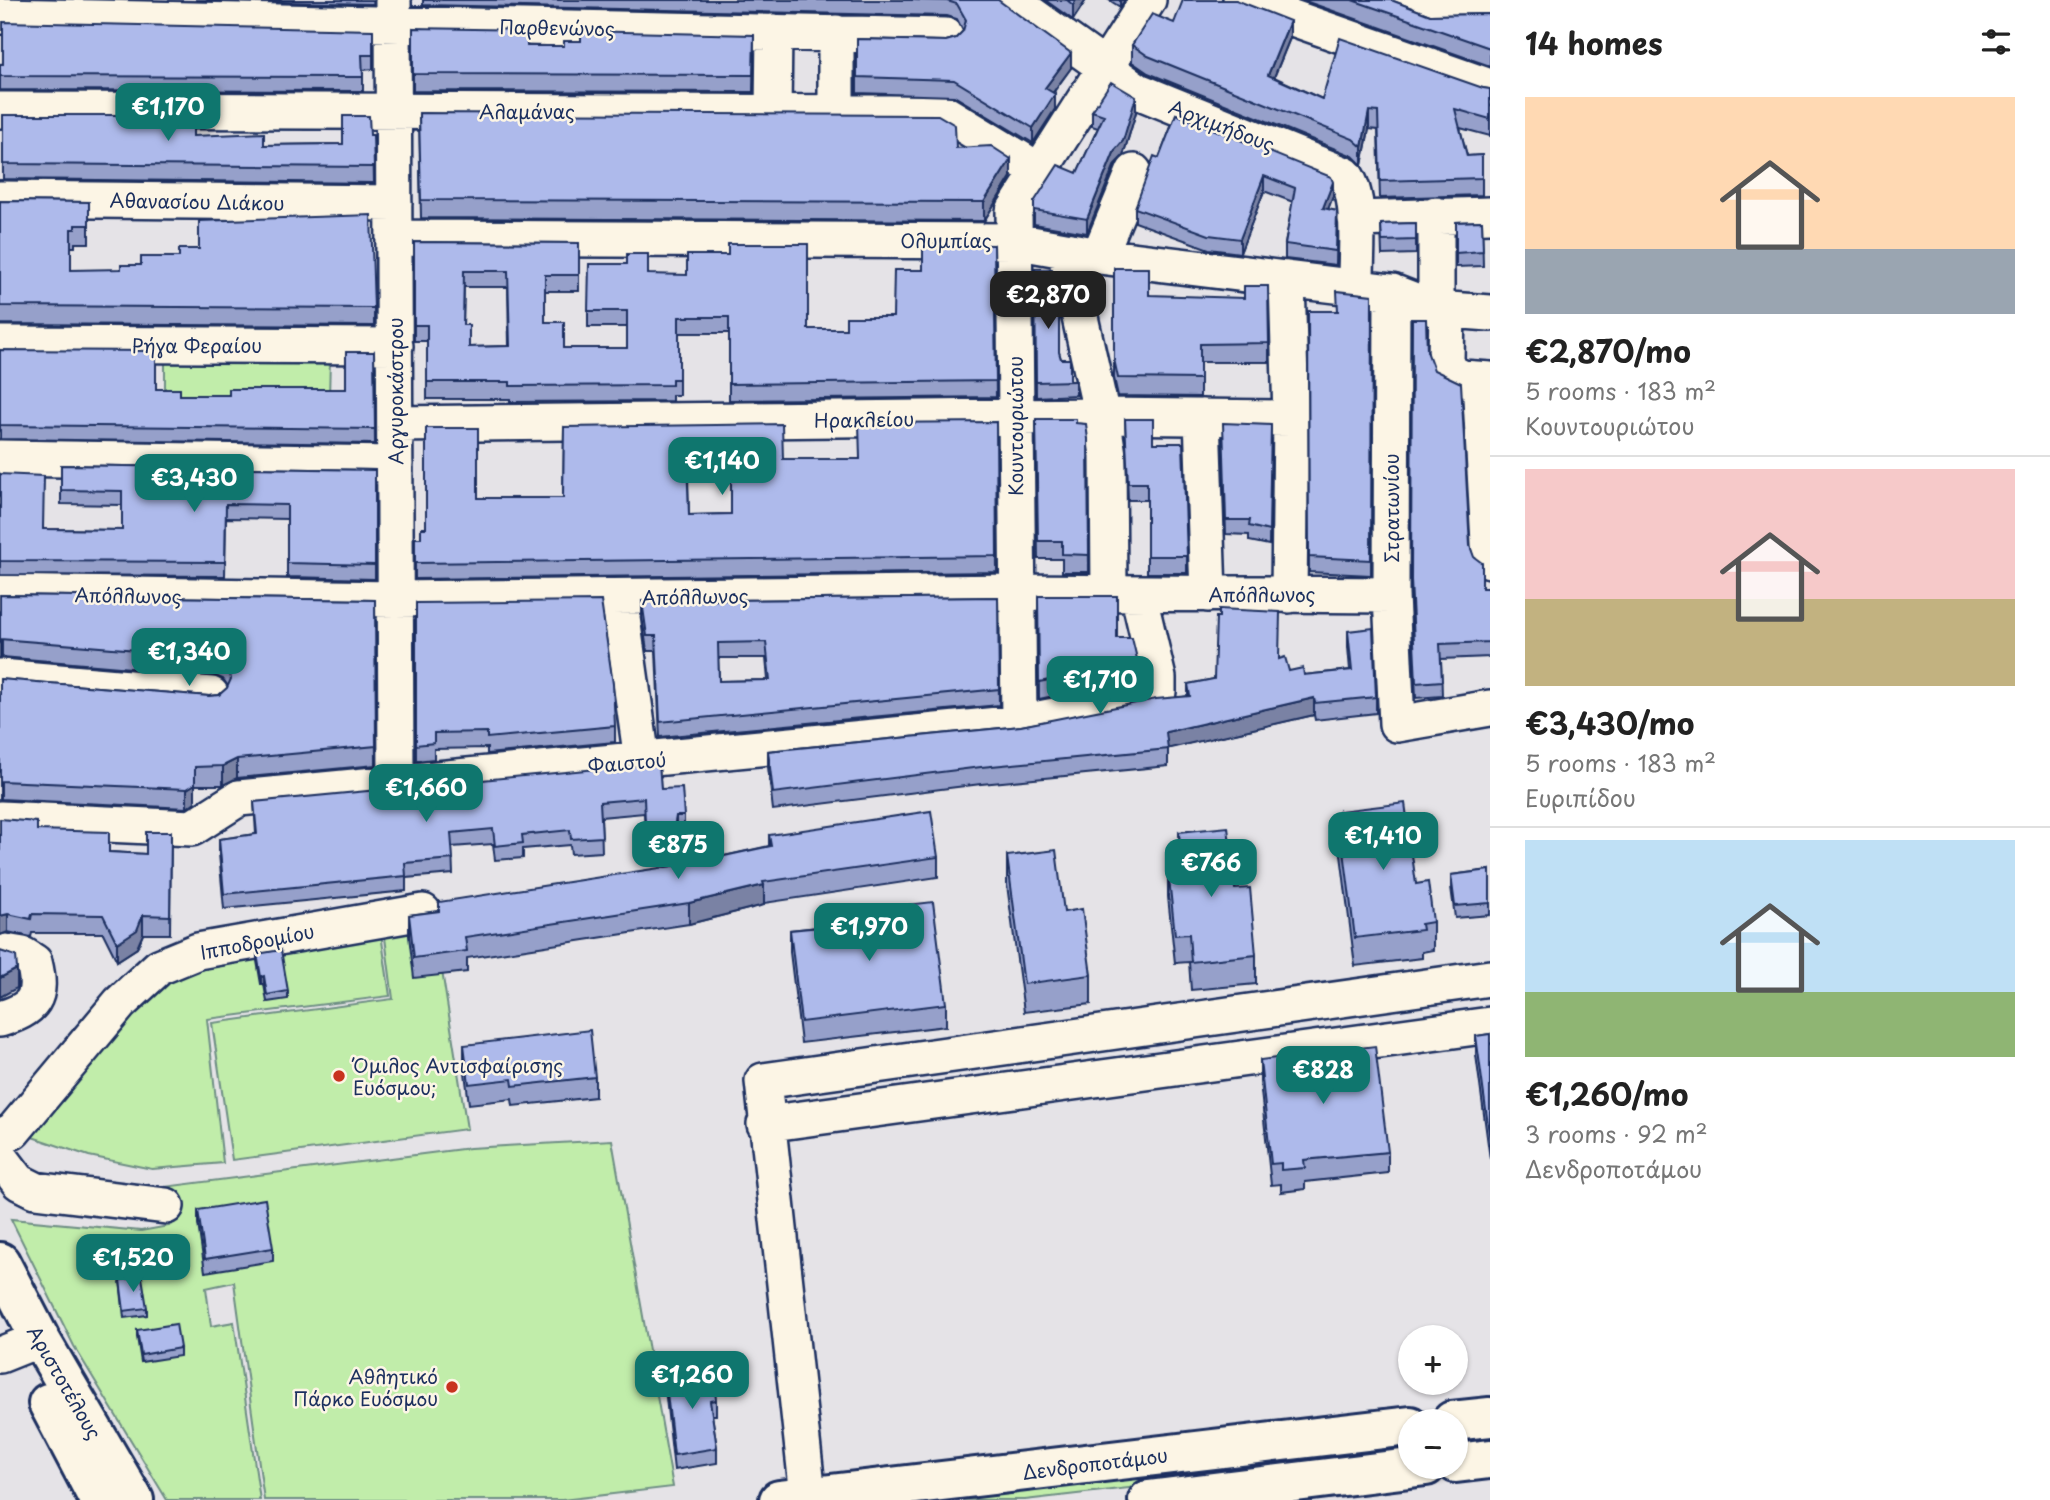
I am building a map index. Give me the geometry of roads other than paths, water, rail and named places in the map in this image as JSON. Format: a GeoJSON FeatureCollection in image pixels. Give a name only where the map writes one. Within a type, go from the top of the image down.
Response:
{"type":"FeatureCollection","features":[{"type":"Feature","properties":{"kind":"main road","name":"Αριστοτέλους"},"geometry":{"type":"LineString","coordinates":[[0,1262],[20,1348],[134,1500]]}},
{"type":"Feature","properties":{"kind":"main road","name":"Αριστοτέλους"},"geometry":{"type":"LineString","coordinates":[[0,1311],[95,1495]]}},
{"type":"Feature","properties":{"kind":"main road"},"geometry":{"type":"LineString","coordinates":[[1468,1419],[1490,1416]]}},
{"type":"Feature","properties":{"kind":"main road","name":"Δενδροποτάμου"},"geometry":{"type":"LineString","coordinates":[[798,1499],[1398,1427]]}},
{"type":"Feature","properties":{"kind":"main road"},"geometry":{"type":"LineString","coordinates":[[1468,1462],[1490,1459]]}},
{"type":"Feature","properties":{"kind":"main road"},"geometry":{"type":"LineString","coordinates":[[1148,1500],[1398,1469]]}},
{"type":"Feature","properties":{"kind":"street","name":"Αρχιμήδους"},"geometry":{"type":"LineString","coordinates":[[1011,0],[1146,96],[1341,172],[1350,183],[1356,219],[1356,288]]}},
{"type":"Feature","properties":{"kind":"street","name":"Κουντουριώτου"},"geometry":{"type":"LineString","coordinates":[[1019,723],[1014,211],[1148,0]]}},
{"type":"Feature","properties":{"kind":"street"},"geometry":{"type":"LineString","coordinates":[[1241,0],[1490,87]]}},
{"type":"Feature","properties":{"kind":"street"},"geometry":{"type":"LineString","coordinates":[[1400,0],[1430,12],[1490,11]]}},
{"type":"Feature","properties":{"kind":"street","name":"Παρθενώνος"},"geometry":{"type":"LineString","coordinates":[[0,16],[394,12],[774,32],[946,36]]}},
{"type":"Feature","properties":{"kind":"street","name":"Αργυροκάστρου"},"geometry":{"type":"LineString","coordinates":[[394,12],[396,782]]}},
{"type":"Feature","properties":{"kind":"street"},"geometry":{"type":"LineString","coordinates":[[774,32],[774,111]]}},
{"type":"Feature","properties":{"kind":"street"},"geometry":{"type":"LineString","coordinates":[[836,33],[836,112]]}},
{"type":"Feature","properties":{"kind":"street","name":"Αλαμάνας"},"geometry":{"type":"LineString","coordinates":[[0,110],[944,113],[1038,170]]}},
{"type":"Feature","properties":{"kind":"street"},"geometry":{"type":"LineString","coordinates":[[1099,256],[1134,172]]}},
{"type":"Feature","properties":{"kind":"street","name":"Αθανασίου Διάκου"},"geometry":{"type":"LineString","coordinates":[[0,199],[394,203]]}},
{"type":"Feature","properties":{"kind":"street"},"geometry":{"type":"LineString","coordinates":[[1436,215],[1446,359],[1450,372],[1462,378],[1485,380],[1490,560]]}},
{"type":"Feature","properties":{"kind":"street"},"geometry":{"type":"LineString","coordinates":[[1356,219],[1490,215]]}},
{"type":"Feature","properties":{"kind":"street","name":"Ολυμπίας"},"geometry":{"type":"LineString","coordinates":[[394,238],[1014,241],[1099,256],[1392,292],[1441,310],[1490,313]]}},
{"type":"Feature","properties":{"kind":"street","name":"Φαιστού"},"geometry":{"type":"LineString","coordinates":[[0,819],[192,828],[239,798],[1019,723],[1147,698],[1158,692],[1124,593],[1102,416],[1065,250]]}},
{"type":"Feature","properties":{"kind":"street"},"geometry":{"type":"LineString","coordinates":[[1287,279],[1291,418],[1289,595]]}},
{"type":"Feature","properties":{"kind":"street","name":"Στρατωνίου"},"geometry":{"type":"LineString","coordinates":[[1392,292],[1391,595],[1397,724],[1490,708]]}},
{"type":"Feature","properties":{"kind":"street","name":"Ρήγα Φεραίου"},"geometry":{"type":"LineString","coordinates":[[0,344],[395,346]]}},
{"type":"Feature","properties":{"kind":"street","name":"Ηρακλείου"},"geometry":{"type":"LineString","coordinates":[[395,424],[1102,416],[1291,418]]}},
{"type":"Feature","properties":{"kind":"street"},"geometry":{"type":"LineString","coordinates":[[1202,418],[1208,594]]}},
{"type":"Feature","properties":{"kind":"street"},"geometry":{"type":"LineString","coordinates":[[0,458],[395,464]]}},
{"type":"Feature","properties":{"kind":"street","name":"Απόλλωνος"},"geometry":{"type":"LineString","coordinates":[[0,593],[395,598],[1016,592],[1391,595]]}},
{"type":"Feature","properties":{"kind":"street"},"geometry":{"type":"LineString","coordinates":[[619,597],[642,760]]}},
{"type":"Feature","properties":{"kind":"street"},"geometry":{"type":"LineString","coordinates":[[0,677],[211,695]]}},
{"type":"Feature","properties":{"kind":"street","name":"Ιπποδρομίου"},"geometry":{"type":"LineString","coordinates":[[0,1137],[13,1131],[120,1003],[159,967],[198,951],[423,912]]}},
{"type":"Feature","properties":{"kind":"street"},"geometry":{"type":"LineString","coordinates":[[0,1018],[22,1012],[31,1006],[36,996],[37,975],[34,962],[23,955],[5,952]]}},
{"type":"Feature","properties":{"kind":"street"},"geometry":{"type":"LineString","coordinates":[[798,1499],[763,1081],[1490,978]]}},
{"type":"Feature","properties":{"kind":"street"},"geometry":{"type":"LineString","coordinates":[[765,1124],[1490,1025]]}},
{"type":"Feature","properties":{"kind":"street"},"geometry":{"type":"LineString","coordinates":[[0,1157],[19,1182],[35,1190],[166,1206]]}},
{"type":"Feature","properties":{"kind":"place","name":"Όμιλος Αντισφαίρισης Ευόσμου;"},"geometry":{"type":"Point","coordinates":[339,1076]}},
{"type":"Feature","properties":{"kind":"place","name":"Αθλητικό Πάρκο Ευόσμου"},"geometry":{"type":"Point","coordinates":[452,1387]}}]}
